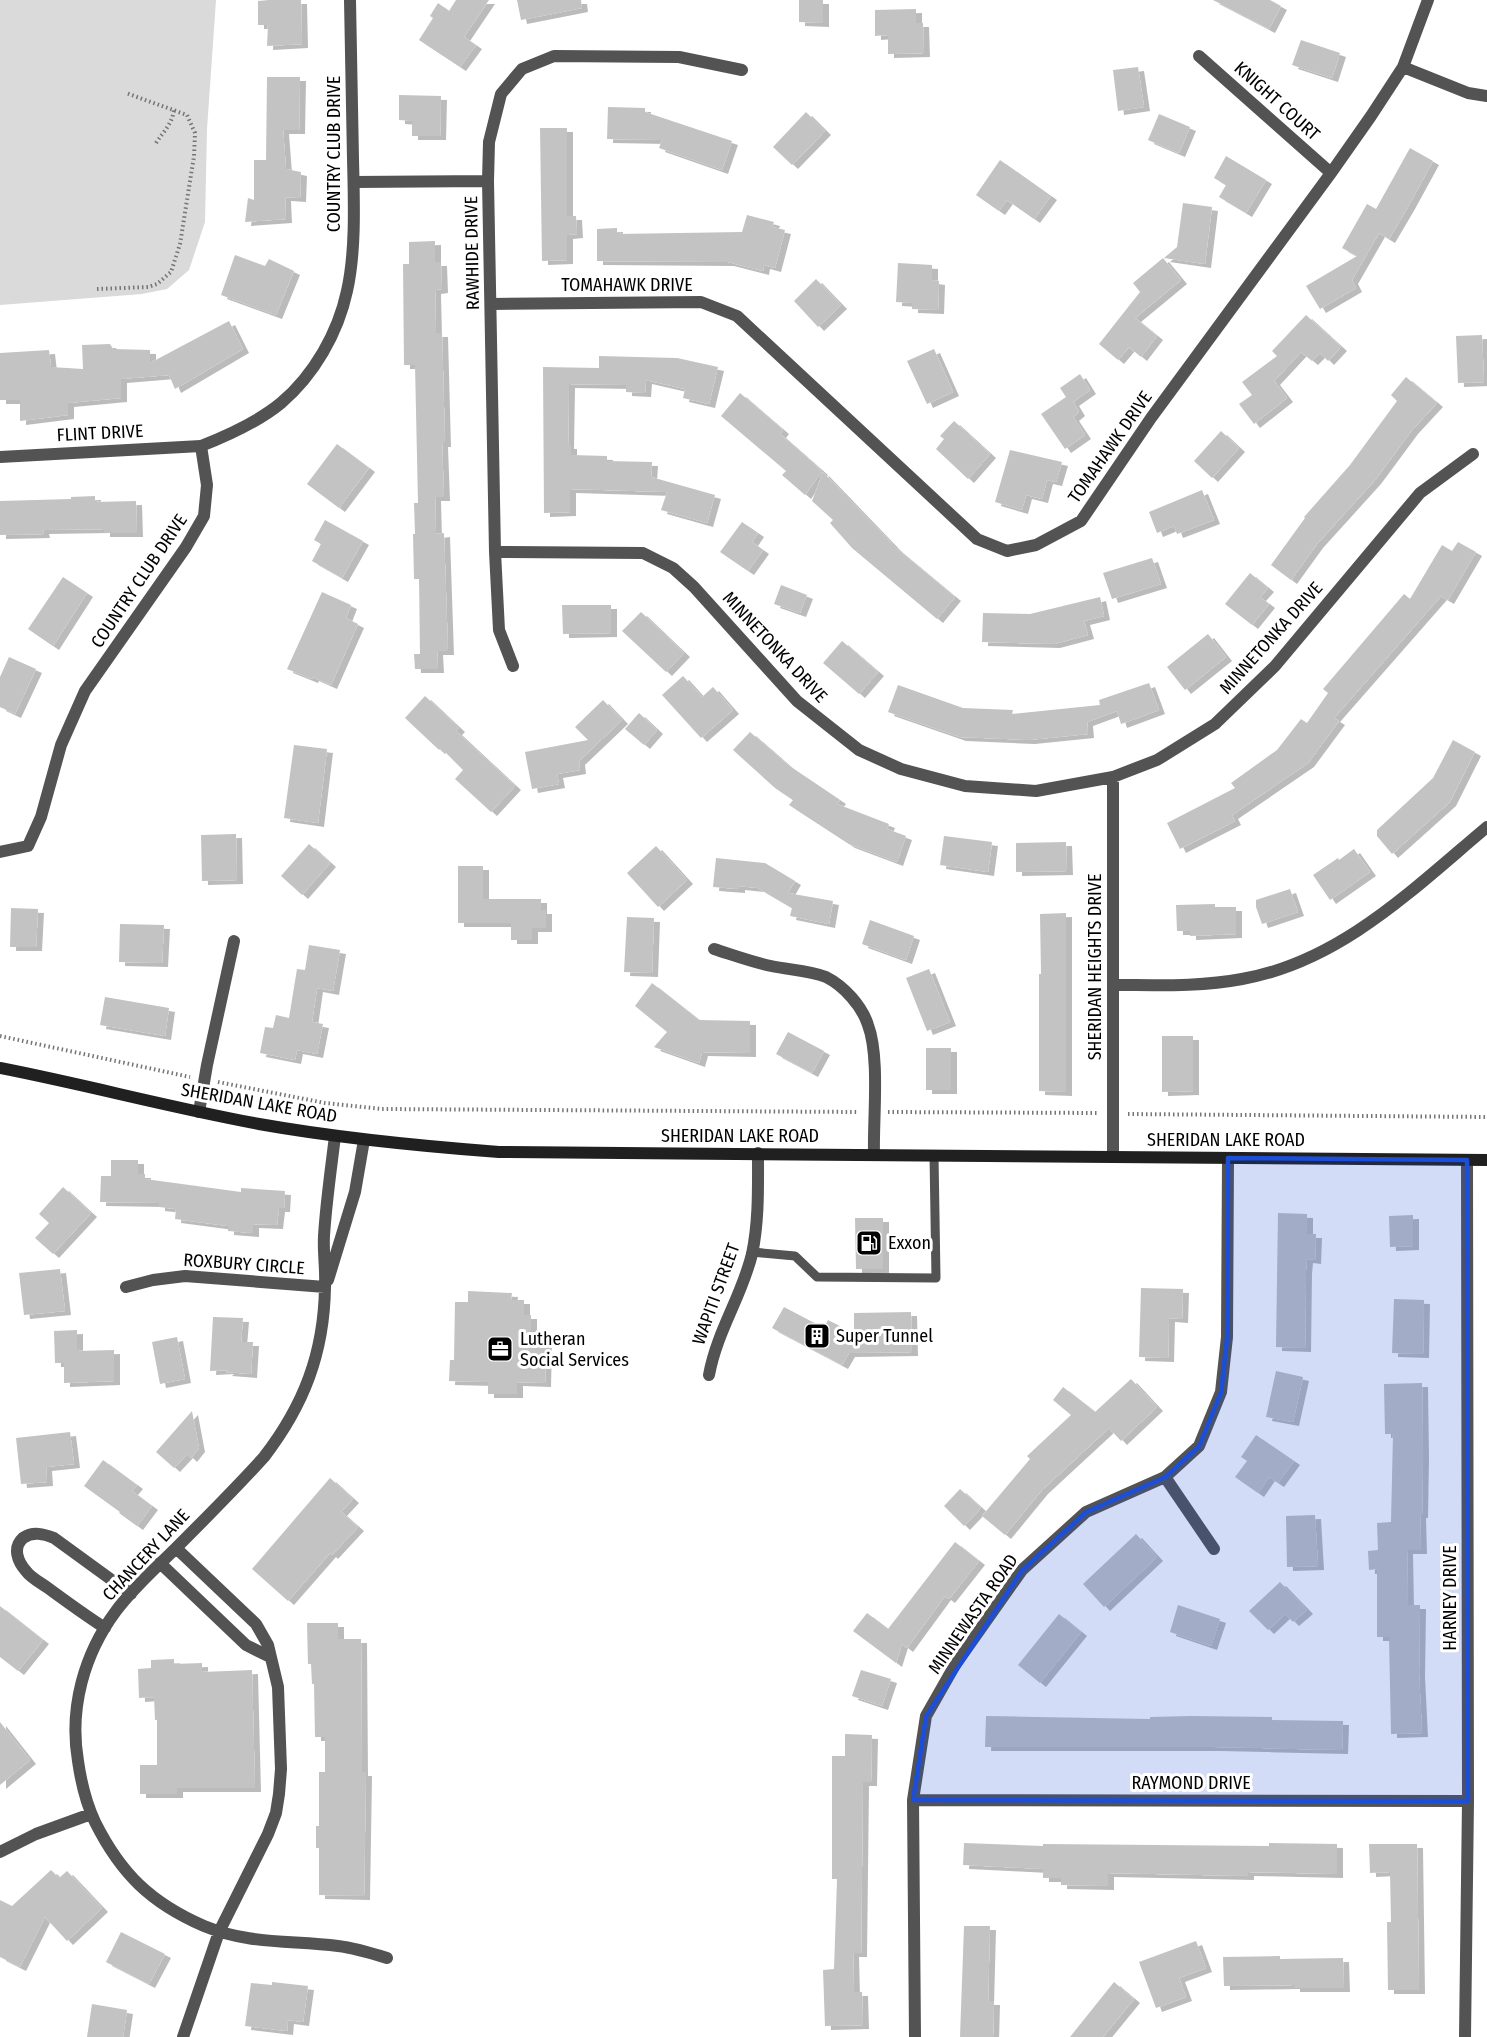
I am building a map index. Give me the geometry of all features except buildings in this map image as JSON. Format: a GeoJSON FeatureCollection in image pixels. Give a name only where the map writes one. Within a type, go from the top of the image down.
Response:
{"type":"FeatureCollection","features":[{"type":"Feature","properties":{"kind":"main road","name":"SHERIDAN LAKE ROAD"},"geometry":{"type":"LineString","coordinates":[[0,1068],[199,1112],[335,1136],[491,1152],[1487,1160]]}},
{"type":"Feature","properties":{"kind":"street","name":"COUNTRY CLUB DRIVE"},"geometry":{"type":"LineString","coordinates":[[0,852],[28,846],[41,817],[61,745],[85,691],[186,547],[204,516],[207,485],[201,446],[233,433],[281,403],[320,358],[334,331],[348,291],[352,247],[354,182],[350,0]]}},
{"type":"Feature","properties":{"kind":"street","name":"TOMAHAWK DRIVE"},"geometry":{"type":"LineString","coordinates":[[491,304],[701,302],[737,316],[978,539],[1007,551],[1036,545],[1081,521],[1151,418],[1331,173],[1403,67],[1428,0]]}},
{"type":"Feature","properties":{"kind":"street","name":"RAWHIDE DRIVE"},"geometry":{"type":"LineString","coordinates":[[513,666],[499,630],[495,552],[488,181],[489,142],[501,94],[522,69],[554,56],[679,57],[742,70]]}},
{"type":"Feature","properties":{"kind":"street","name":"KNIGHT COURT"},"geometry":{"type":"LineString","coordinates":[[1199,56],[1331,173]]}},
{"type":"Feature","properties":{"kind":"street"},"geometry":{"type":"LineString","coordinates":[[1403,67],[1468,93],[1487,96]]}},
{"type":"Feature","properties":{"kind":"street"},"geometry":{"type":"LineString","coordinates":[[354,182],[488,181]]}},
{"type":"Feature","properties":{"kind":"street","name":"FLINT DRIVE"},"geometry":{"type":"LineString","coordinates":[[0,456],[201,446]]}},
{"type":"Feature","properties":{"kind":"street","name":"MINNETONKA DRIVE"},"geometry":{"type":"LineString","coordinates":[[495,552],[643,553],[673,568],[694,587],[796,701],[859,750],[901,769],[965,786],[1036,791],[1113,777],[1157,760],[1215,724],[1275,666],[1419,493],[1473,454]]}},
{"type":"Feature","properties":{"kind":"street","name":"SHERIDAN HEIGHTS DRIVE"},"geometry":{"type":"LineString","coordinates":[[1113,777],[1113,1157]]}},
{"type":"Feature","properties":{"kind":"street"},"geometry":{"type":"LineString","coordinates":[[1114,985],[1221,982],[1267,974],[1313,956],[1366,927],[1487,827]]}},
{"type":"Feature","properties":{"kind":"street"},"geometry":{"type":"LineString","coordinates":[[199,1112],[234,941]]}},
{"type":"Feature","properties":{"kind":"street"},"geometry":{"type":"LineString","coordinates":[[714,949],[767,965],[817,974],[842,988],[862,1012],[868,1025],[872,1044],[874,1154]]}},
{"type":"Feature","properties":{"kind":"street","name":"CHANCERY LANE"},"geometry":{"type":"LineString","coordinates":[[335,1136],[324,1236],[325,1287],[316,1355],[308,1383],[292,1416],[264,1457],[131,1594],[105,1628],[91,1653],[82,1678],[75,1724],[76,1748],[91,1814],[112,1851],[136,1884],[175,1912],[219,1932],[240,1938],[262,1942],[338,1946],[387,1958]]}},
{"type":"Feature","properties":{"kind":"street","name":"CHANCERY LANE"},"geometry":{"type":"LineString","coordinates":[[325,1287],[354,1192],[364,1140]]}},
{"type":"Feature","properties":{"kind":"street","name":"WAPITI STREET"},"geometry":{"type":"LineString","coordinates":[[709,1375],[716,1344],[752,1252],[758,1201],[758,1153]]}},
{"type":"Feature","properties":{"kind":"street","name":"MINNEWASTA ROAD"},"geometry":{"type":"LineString","coordinates":[[915,2037],[914,1800],[926,1716],[955,1665],[1022,1570],[1086,1512],[1165,1477],[1199,1446],[1221,1392],[1227,1337],[1228,1158]]}},
{"type":"Feature","properties":{"kind":"street","name":"HARNEY DRIVE"},"geometry":{"type":"LineString","coordinates":[[1465,2037],[1468,1802],[1467,1160]]}},
{"type":"Feature","properties":{"kind":"street","name":"ROXBURY CIRCLE"},"geometry":{"type":"LineString","coordinates":[[126,1287],[153,1280],[185,1276],[325,1287]]}},
{"type":"Feature","properties":{"kind":"street"},"geometry":{"type":"LineString","coordinates":[[1165,1477],[1214,1549]]}},
{"type":"Feature","properties":{"kind":"street"},"geometry":{"type":"LineString","coordinates":[[105,1628],[26,1573],[17,1556],[18,1546],[23,1539],[33,1533],[43,1533],[54,1538],[131,1594]]}},
{"type":"Feature","properties":{"kind":"street"},"geometry":{"type":"LineString","coordinates":[[176,1548],[256,1624],[268,1645],[278,1687],[281,1769],[276,1813],[268,1834],[219,1932],[183,2037]]}},
{"type":"Feature","properties":{"kind":"street"},"geometry":{"type":"LineString","coordinates":[[160,1563],[246,1645],[270,1657]]}},
{"type":"Feature","properties":{"kind":"street","name":"RAYMOND DRIVE"},"geometry":{"type":"LineString","coordinates":[[914,1800],[1468,1802]]}},
{"type":"Feature","properties":{"kind":"street"},"geometry":{"type":"LineString","coordinates":[[0,1852],[36,1834],[91,1814]]}},
{"type":"Feature","properties":{"kind":"lane"},"geometry":{"type":"LineString","coordinates":[[752,1252],[795,1256],[817,1277],[936,1278],[934,1155]]}},
{"type":"Feature","properties":{"kind":"path"},"geometry":{"type":"LineString","coordinates":[[97,289],[137,288],[157,284],[171,272],[180,244],[194,156],[195,133],[187,115],[126,93]]}},
{"type":"Feature","properties":{"kind":"path"},"geometry":{"type":"LineString","coordinates":[[156,143],[169,126],[174,110]]}},
{"type":"Feature","properties":{"kind":"path"},"geometry":{"type":"LineString","coordinates":[[0,1036],[314,1101],[382,1109],[1487,1117]]}},
{"type":"Feature","properties":{"kind":"highlighted area"},"geometry":{"type":"Polygon","coordinates":[[[1228,1158],[1467,1160],[1468,1801],[913,1800],[926,1716],[1022,1570],[1086,1512],[1165,1477],[1199,1446],[1221,1392],[1227,1337],[1228,1158]]]}},
{"type":"Feature","properties":{"kind":"shaded area"},"geometry":{"type":"Polygon","coordinates":[[[0,0],[216,0],[207,129],[205,222],[189,270],[167,289],[142,294],[0,305],[0,0]]]}},
{"type":"Feature","properties":{"kind":"place","name":"Exxon"},"geometry":{"type":"Point","coordinates":[869,1243]}},
{"type":"Feature","properties":{"kind":"place","name":"Super Tunnel"},"geometry":{"type":"Point","coordinates":[817,1336]}},
{"type":"Feature","properties":{"kind":"place","name":"Lutheran Social Services"},"geometry":{"type":"Point","coordinates":[500,1349]}}]}
